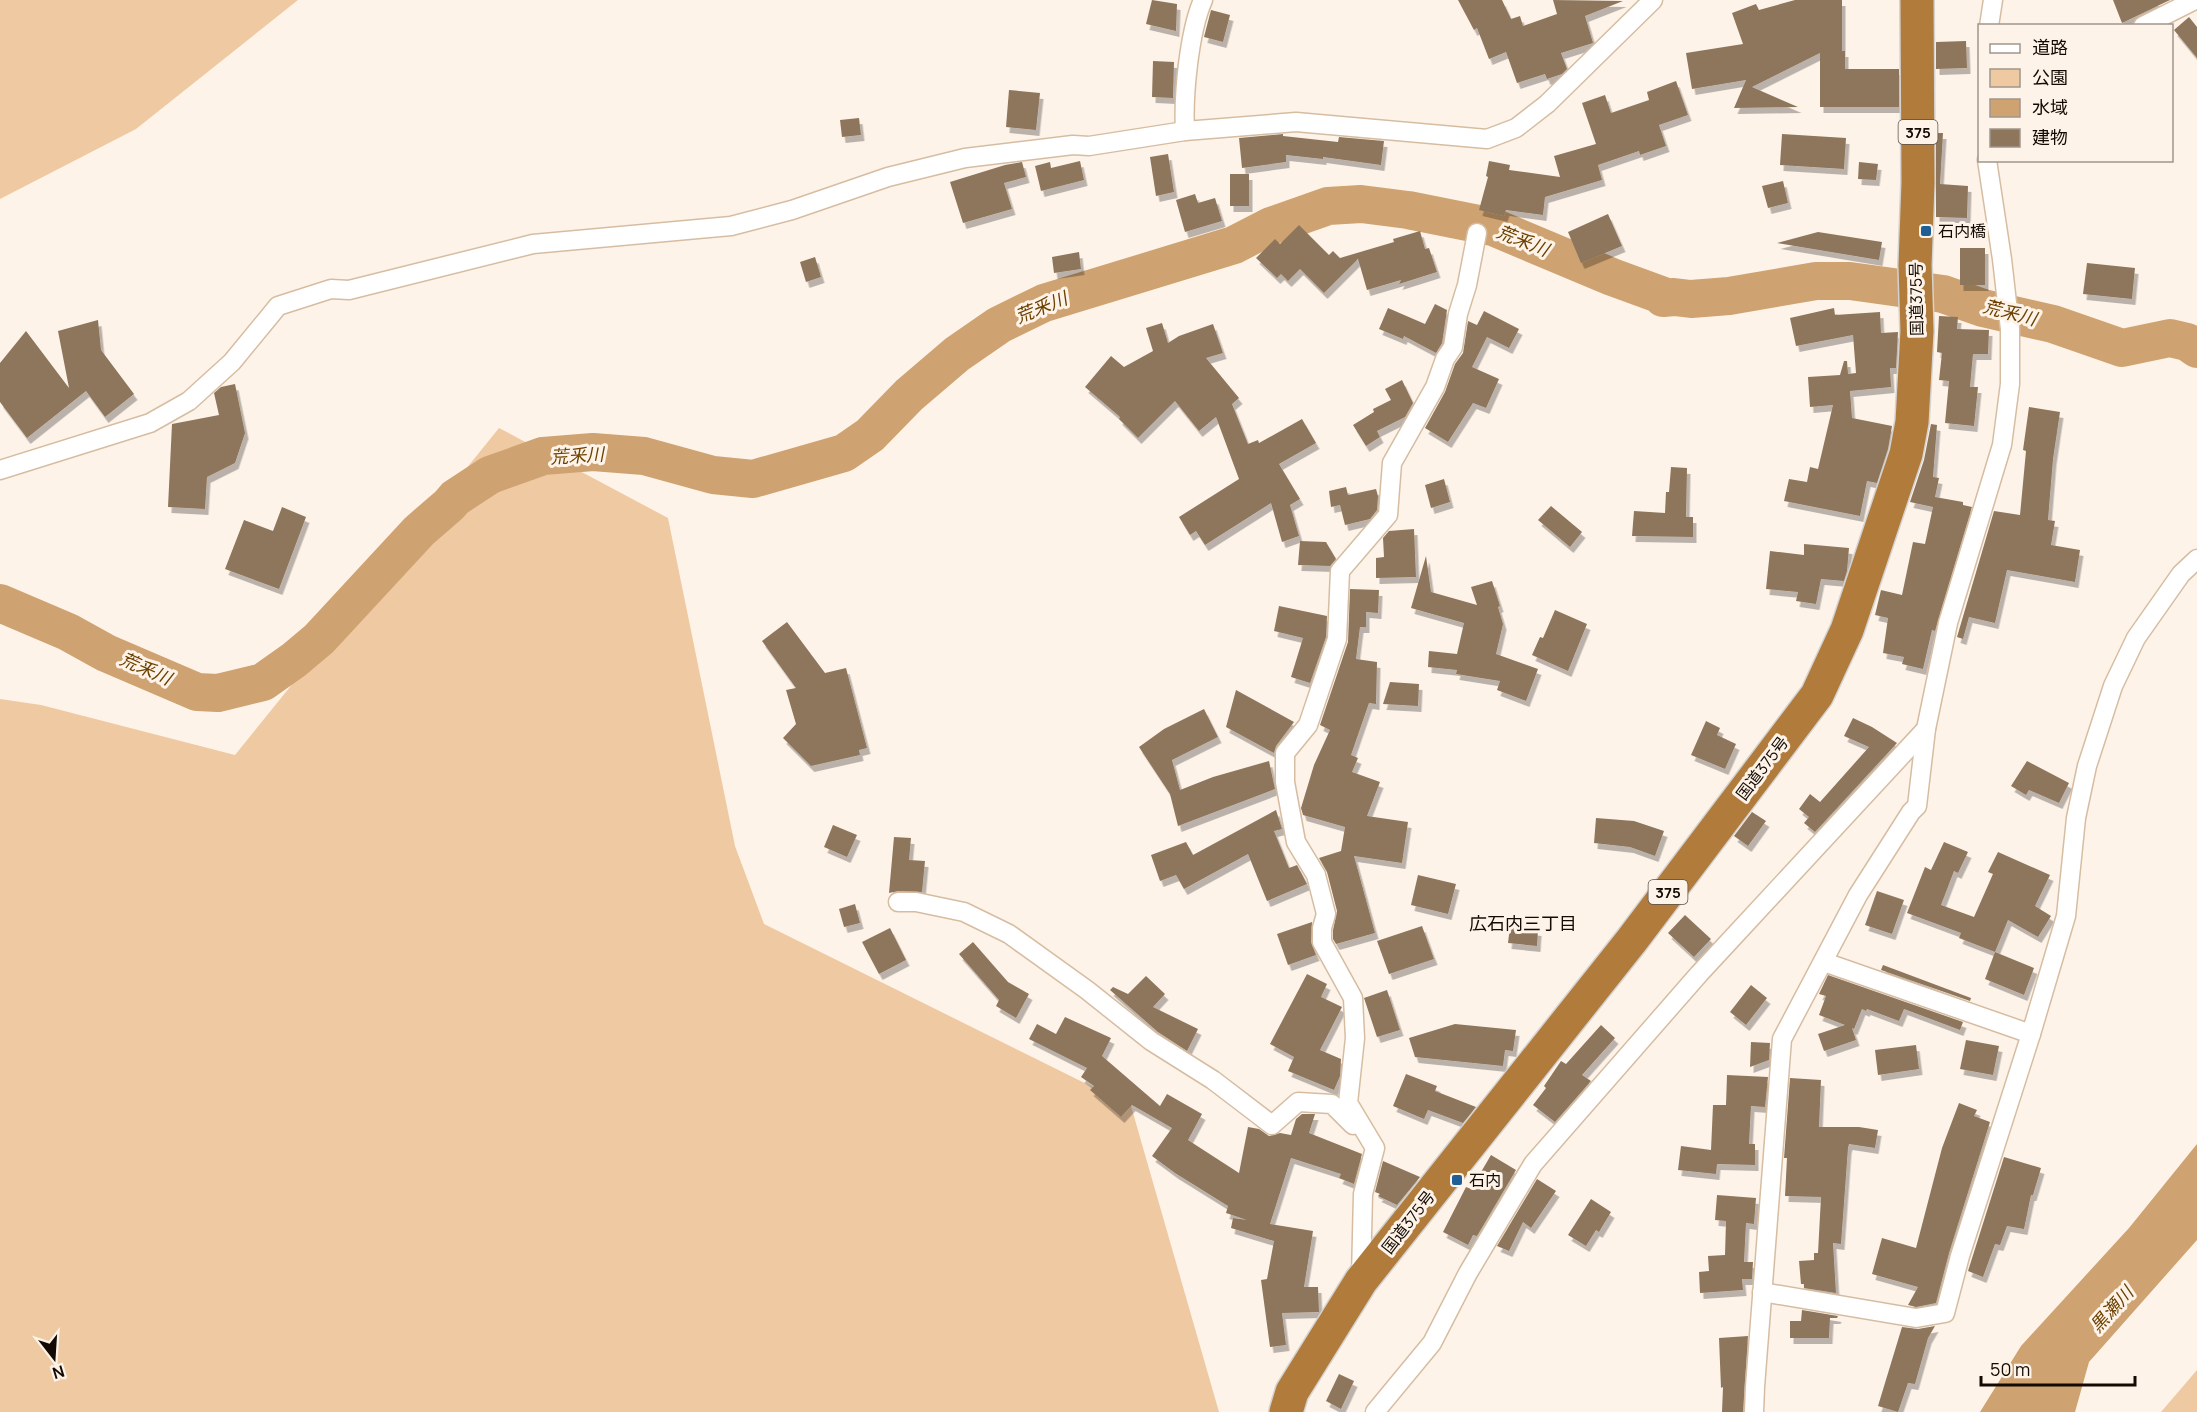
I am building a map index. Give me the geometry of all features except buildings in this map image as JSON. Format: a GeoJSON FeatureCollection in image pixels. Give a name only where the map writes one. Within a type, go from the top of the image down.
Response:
{"type":"FeatureCollection","features":[{"type":"Feature","properties":{"kind":"highway","name":"国道375号"},"geometry":{"type":"LineString","coordinates":[[1286,1412],[1292,1392],[1361,1281],[1632,940],[1817,695],[1847,630],[1906,454],[1912,422],[1918,183],[1917,0]]}},
{"type":"Feature","properties":{"kind":"street"},"geometry":{"type":"LineString","coordinates":[[1185,131],[1184,109],[1188,66],[1198,11],[1203,0]]}},
{"type":"Feature","properties":{"kind":"street"},"geometry":{"type":"LineString","coordinates":[[0,471],[150,423],[189,401],[232,362],[278,306],[331,289],[349,290],[533,243],[731,226],[792,210],[888,177],[965,158],[1073,145],[1089,146],[1185,131],[1296,122],[1487,140],[1516,128],[1547,104],[1653,0]]}},
{"type":"Feature","properties":{"kind":"street"},"geometry":{"type":"LineString","coordinates":[[1989,24],[1993,0]]}},
{"type":"Feature","properties":{"kind":"street"},"geometry":{"type":"LineString","coordinates":[[2147,24],[2195,0]]}},
{"type":"Feature","properties":{"kind":"street"},"geometry":{"type":"LineString","coordinates":[[1754,1412],[1782,1039],[1858,895],[1917,806],[1926,729],[1948,623],[2002,445],[2010,384],[2008,318],[2002,259],[1987,162]]}},
{"type":"Feature","properties":{"kind":"street"},"geometry":{"type":"LineString","coordinates":[[1361,1281],[1363,1194],[1375,1148],[1348,1103],[1355,1038],[1353,998],[1322,942],[1322,928],[1326,914],[1316,875],[1296,842],[1285,782],[1285,753],[1308,725],[1337,639],[1340,571],[1388,515],[1392,463],[1435,387],[1445,359],[1453,347],[1458,314],[1467,285],[1477,232]]}},
{"type":"Feature","properties":{"kind":"street"},"geometry":{"type":"LineString","coordinates":[[1762,1292],[1916,1318],[1945,1312],[1960,1256],[2066,916],[2080,797],[2087,766],[2112,686],[2136,638],[2181,574],[2197,560]]}},
{"type":"Feature","properties":{"kind":"street"},"geometry":{"type":"LineString","coordinates":[[1376,1412],[1432,1343],[1468,1273],[1533,1164],[1699,974],[1926,729]]}},
{"type":"Feature","properties":{"kind":"street"},"geometry":{"type":"LineString","coordinates":[[898,902],[916,902],[964,912],[1009,934],[1087,990],[1151,1041],[1213,1080],[1272,1125],[1298,1102],[1332,1104],[1375,1148]]}},
{"type":"Feature","properties":{"kind":"street"},"geometry":{"type":"LineString","coordinates":[[1824,962],[2031,1034]]}},
{"type":"Feature","properties":{"kind":"green space"},"geometry":{"type":"Polygon","coordinates":[[[0,0],[298,0],[136,129],[0,199],[0,0]]]}},
{"type":"Feature","properties":{"kind":"green space"},"geometry":{"type":"Polygon","coordinates":[[[499,428],[668,518],[735,846],[764,924],[1131,1106],[1219,1412],[0,1412],[0,699],[41,705],[235,755],[499,428]]]}},
{"type":"Feature","properties":{"kind":"green space"},"geometry":{"type":"Polygon","coordinates":[[[2197,1370],[2197,1412],[2161,1412],[2197,1370]]]}},
{"type":"Feature","properties":{"kind":"water","name":"黒瀬川"},"geometry":{"type":"Polygon","coordinates":[[[2197,1144],[2197,1240],[2089,1362],[2075,1412],[1980,1412],[2021,1346],[2129,1228],[2197,1144]]]}},
{"type":"Feature","properties":{"kind":"waterway","name":"荒釆川"},"geometry":{"type":"LineString","coordinates":[[0,603],[68,632],[106,653],[197,692],[218,693],[263,682],[319,639],[419,531],[455,498],[490,475],[543,456],[593,452],[644,456],[713,475],[753,479],[844,453],[870,435],[909,395],[957,354],[999,325],[1044,303],[1234,245],[1271,226],[1328,206],[1361,204],[1408,210],[1493,227],[1612,277],[1664,296],[1663,298],[1691,299],[1729,296],[1816,281],[1850,281],[1943,294],[1983,308],[2053,324],[2122,348],[2170,338],[2187,342],[2197,349]]}},
{"type":"Feature","properties":{"kind":"place","name":"石内橋"},"geometry":{"type":"Point","coordinates":[1926,231]}},
{"type":"Feature","properties":{"kind":"place","name":"石内"},"geometry":{"type":"Point","coordinates":[1457,1180]}},
{"type":"Feature","properties":{"kind":"district","name":"広石内三丁目"},"geometry":{"type":"Point","coordinates":[1523,923]}}]}
